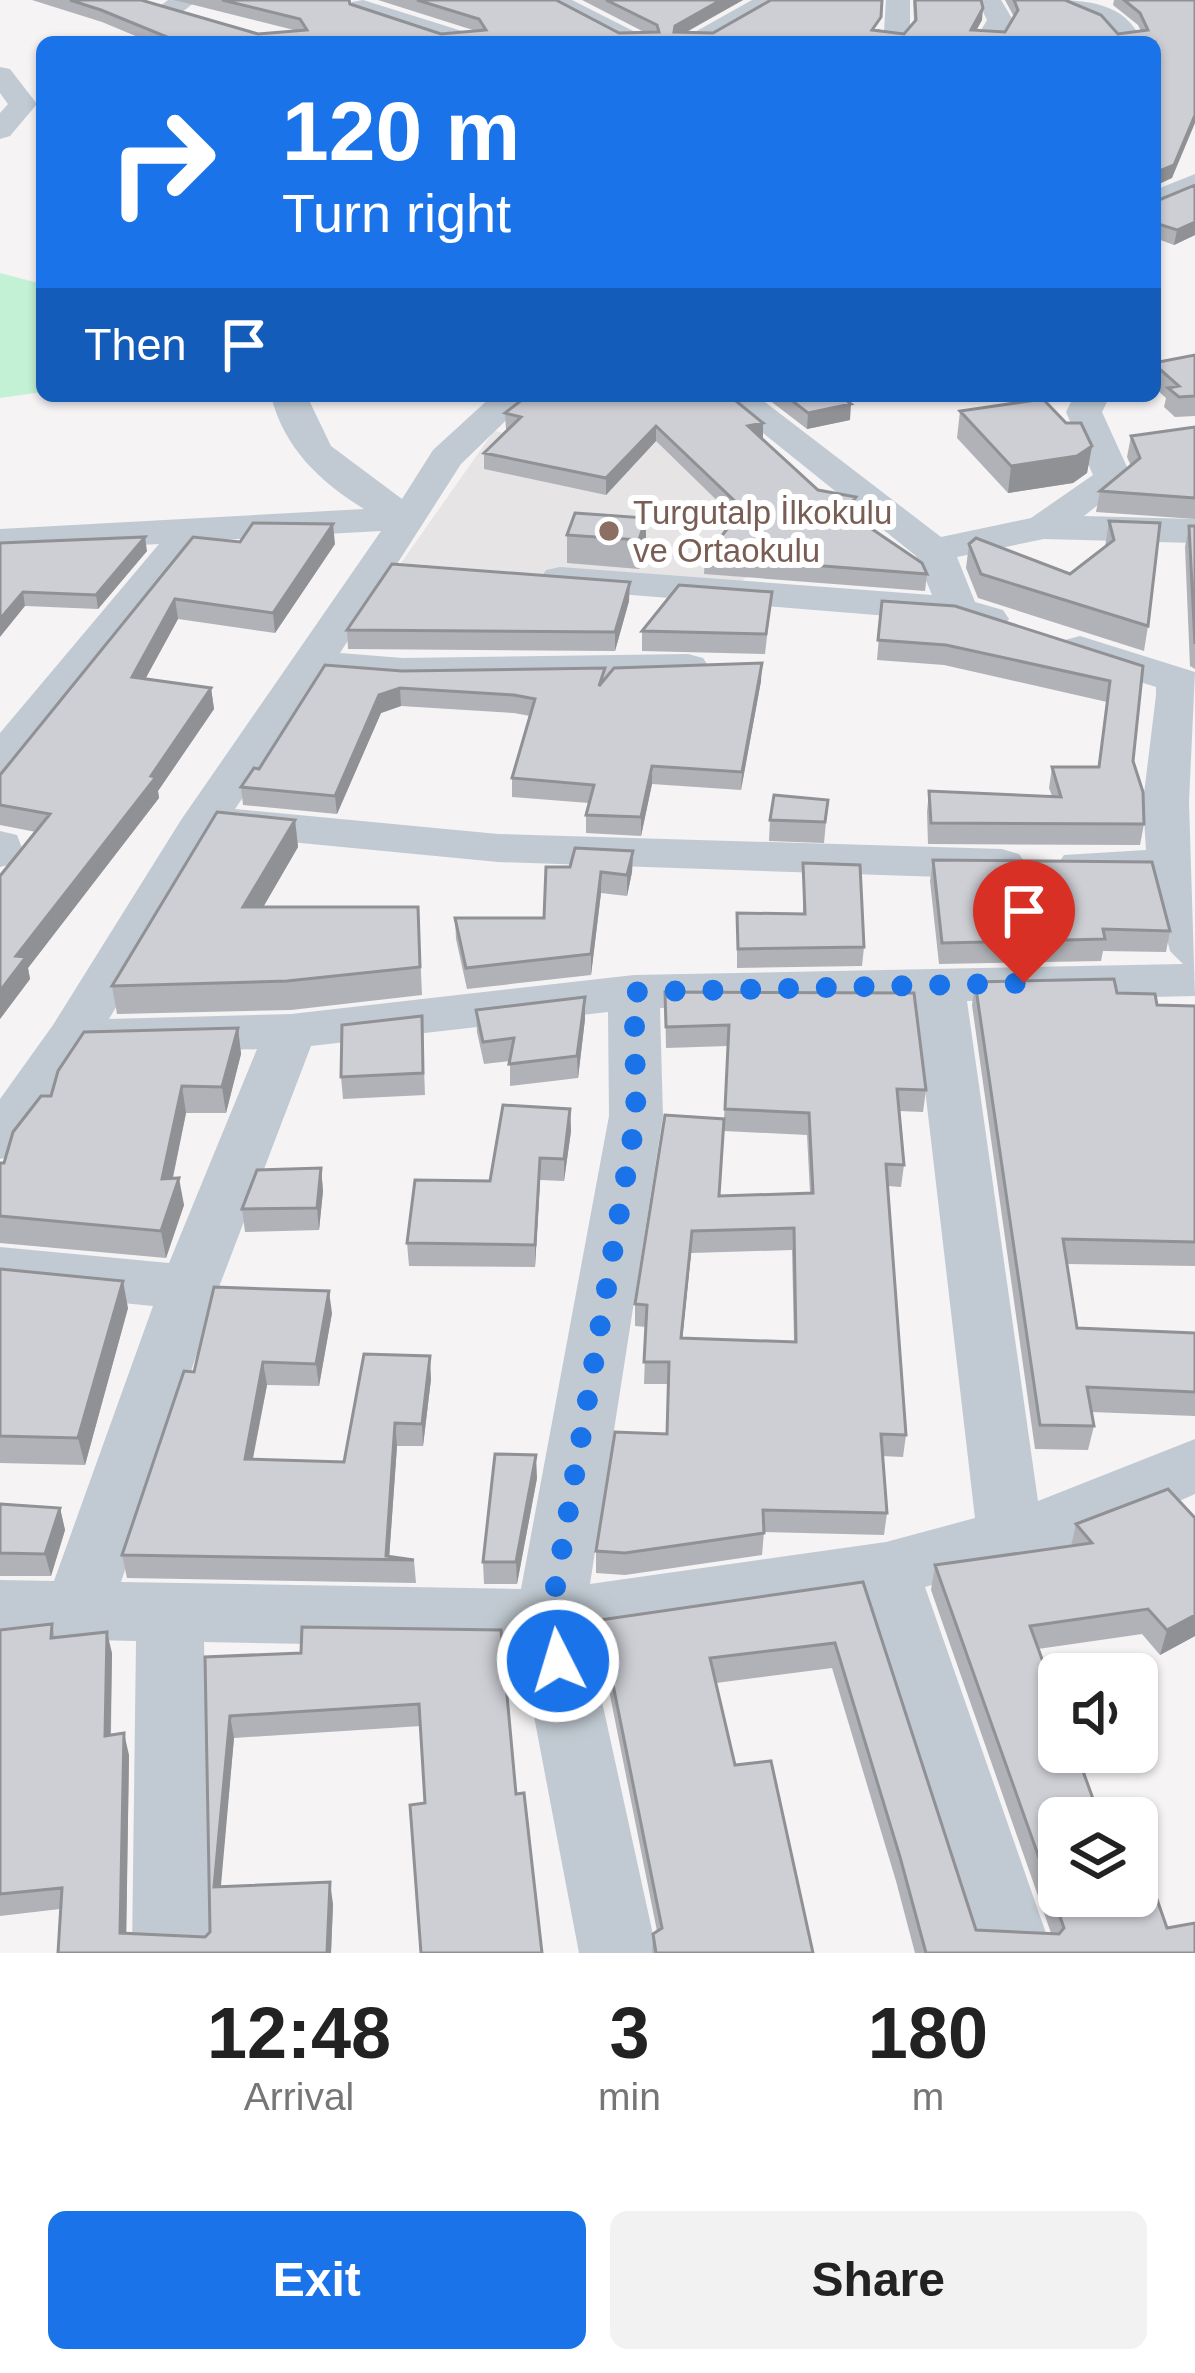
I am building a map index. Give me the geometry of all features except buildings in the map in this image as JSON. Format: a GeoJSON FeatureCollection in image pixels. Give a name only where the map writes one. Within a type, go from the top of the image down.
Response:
{"type":"FeatureCollection","features":[{"type":"Feature","properties":{"kind":"street"},"geometry":{"type":"LineString","coordinates":[[552,0],[629,36]]}},
{"type":"Feature","properties":{"kind":"street"},"geometry":{"type":"LineString","coordinates":[[701,36],[771,0]]}},
{"type":"Feature","properties":{"kind":"street"},"geometry":{"type":"LineString","coordinates":[[894,36],[898,0]]}},
{"type":"Feature","properties":{"kind":"street"},"geometry":{"type":"LineString","coordinates":[[989,0],[1000,20],[991,36]]}},
{"type":"Feature","properties":{"kind":"street"},"geometry":{"type":"LineString","coordinates":[[1059,0],[1105,15],[1121,25],[1126,36]]}},
{"type":"Feature","properties":{"kind":"street"},"geometry":{"type":"LineString","coordinates":[[332,23],[366,3],[454,36]]}},
{"type":"Feature","properties":{"kind":"street"},"geometry":{"type":"LineString","coordinates":[[165,6],[207,22]]}},
{"type":"Feature","properties":{"kind":"street"},"geometry":{"type":"LineString","coordinates":[[165,6],[172,36]]}},
{"type":"Feature","properties":{"kind":"street"},"geometry":{"type":"LineString","coordinates":[[0,76],[23,104],[0,130]]}},
{"type":"Feature","properties":{"kind":"street"},"geometry":{"type":"LineString","coordinates":[[1161,199],[1195,188]]}},
{"type":"Feature","properties":{"kind":"street"},"geometry":{"type":"LineString","coordinates":[[290,402],[291,414],[344,484],[409,518]]}},
{"type":"Feature","properties":{"kind":"street"},"geometry":{"type":"LineString","coordinates":[[1,1137],[72,1037],[204,820],[380,565],[446,458],[507,402]]}},
{"type":"Feature","properties":{"kind":"street"},"geometry":{"type":"LineString","coordinates":[[743,402],[934,550],[958,610]]}},
{"type":"Feature","properties":{"kind":"street"},"geometry":{"type":"LineString","coordinates":[[1044,527],[1113,478],[1114,443],[1084,412],[1089,402]]}},
{"type":"Feature","properties":{"kind":"street"},"geometry":{"type":"LineString","coordinates":[[0,575],[20,540],[409,518]]}},
{"type":"Feature","properties":{"kind":"street"},"geometry":{"type":"LineString","coordinates":[[934,550],[1044,527],[1195,531]]}},
{"type":"Feature","properties":{"kind":"street"},"geometry":{"type":"LineString","coordinates":[[0,762],[190,531]]}},
{"type":"Feature","properties":{"kind":"street"},"geometry":{"type":"LineString","coordinates":[[380,565],[427,569]]}},
{"type":"Feature","properties":{"kind":"street"},"geometry":{"type":"LineString","coordinates":[[521,576],[958,610],[1186,683],[1166,804],[1171,866],[1195,951]]}},
{"type":"Feature","properties":{"kind":"street"},"geometry":{"type":"LineString","coordinates":[[311,664],[403,671],[725,667]]}},
{"type":"Feature","properties":{"kind":"street"},"geometry":{"type":"LineString","coordinates":[[204,820],[522,849],[832,862],[1171,866]]}},
{"type":"Feature","properties":{"kind":"street"},"geometry":{"type":"LineString","coordinates":[[72,1037],[291,1030],[634,992],[1195,980]]}},
{"type":"Feature","properties":{"kind":"street"},"geometry":{"type":"LineString","coordinates":[[939,985],[1010,1539]]}},
{"type":"Feature","properties":{"kind":"street"},"geometry":{"type":"LineString","coordinates":[[618,1953],[550,1619],[636,1116],[634,992]]}},
{"type":"Feature","properties":{"kind":"street"},"geometry":{"type":"LineString","coordinates":[[78,1609],[189,1287],[291,1030]]}},
{"type":"Feature","properties":{"kind":"street"},"geometry":{"type":"LineString","coordinates":[[0,1269],[189,1287]]}},
{"type":"Feature","properties":{"kind":"street"},"geometry":{"type":"LineString","coordinates":[[0,1609],[550,1619],[886,1570],[1081,1516],[1195,1465]]}},
{"type":"Feature","properties":{"kind":"street"},"geometry":{"type":"LineString","coordinates":[[886,1570],[1014,1953]]}},
{"type":"Feature","properties":{"kind":"street"},"geometry":{"type":"LineString","coordinates":[[170,1609],[171,1953]]}},
{"type":"Feature","properties":{"kind":"shaded area","name":"Turgutalp İlkokulu ve Ortaokulu"},"geometry":{"type":"Polygon","coordinates":[[[730,413],[827,498],[733,590],[401,563],[494,431],[539,439],[730,413]]]}},
{"type":"Feature","properties":{"kind":"green space"},"geometry":{"type":"Polygon","coordinates":[[[0,273],[36,282],[36,393],[0,398],[0,273]]]}},
{"type":"Feature","properties":{"kind":"place","name":"Turgutalp İlkokulu ve Ortaokulu"},"geometry":{"type":"Point","coordinates":[609,531]}},
{"type":"Feature","properties":{"kind":"route"},"geometry":{"type":"LineString","coordinates":[[558,1661],[550,1619],[636,1116],[634,992],[1024,983]]}}]}
